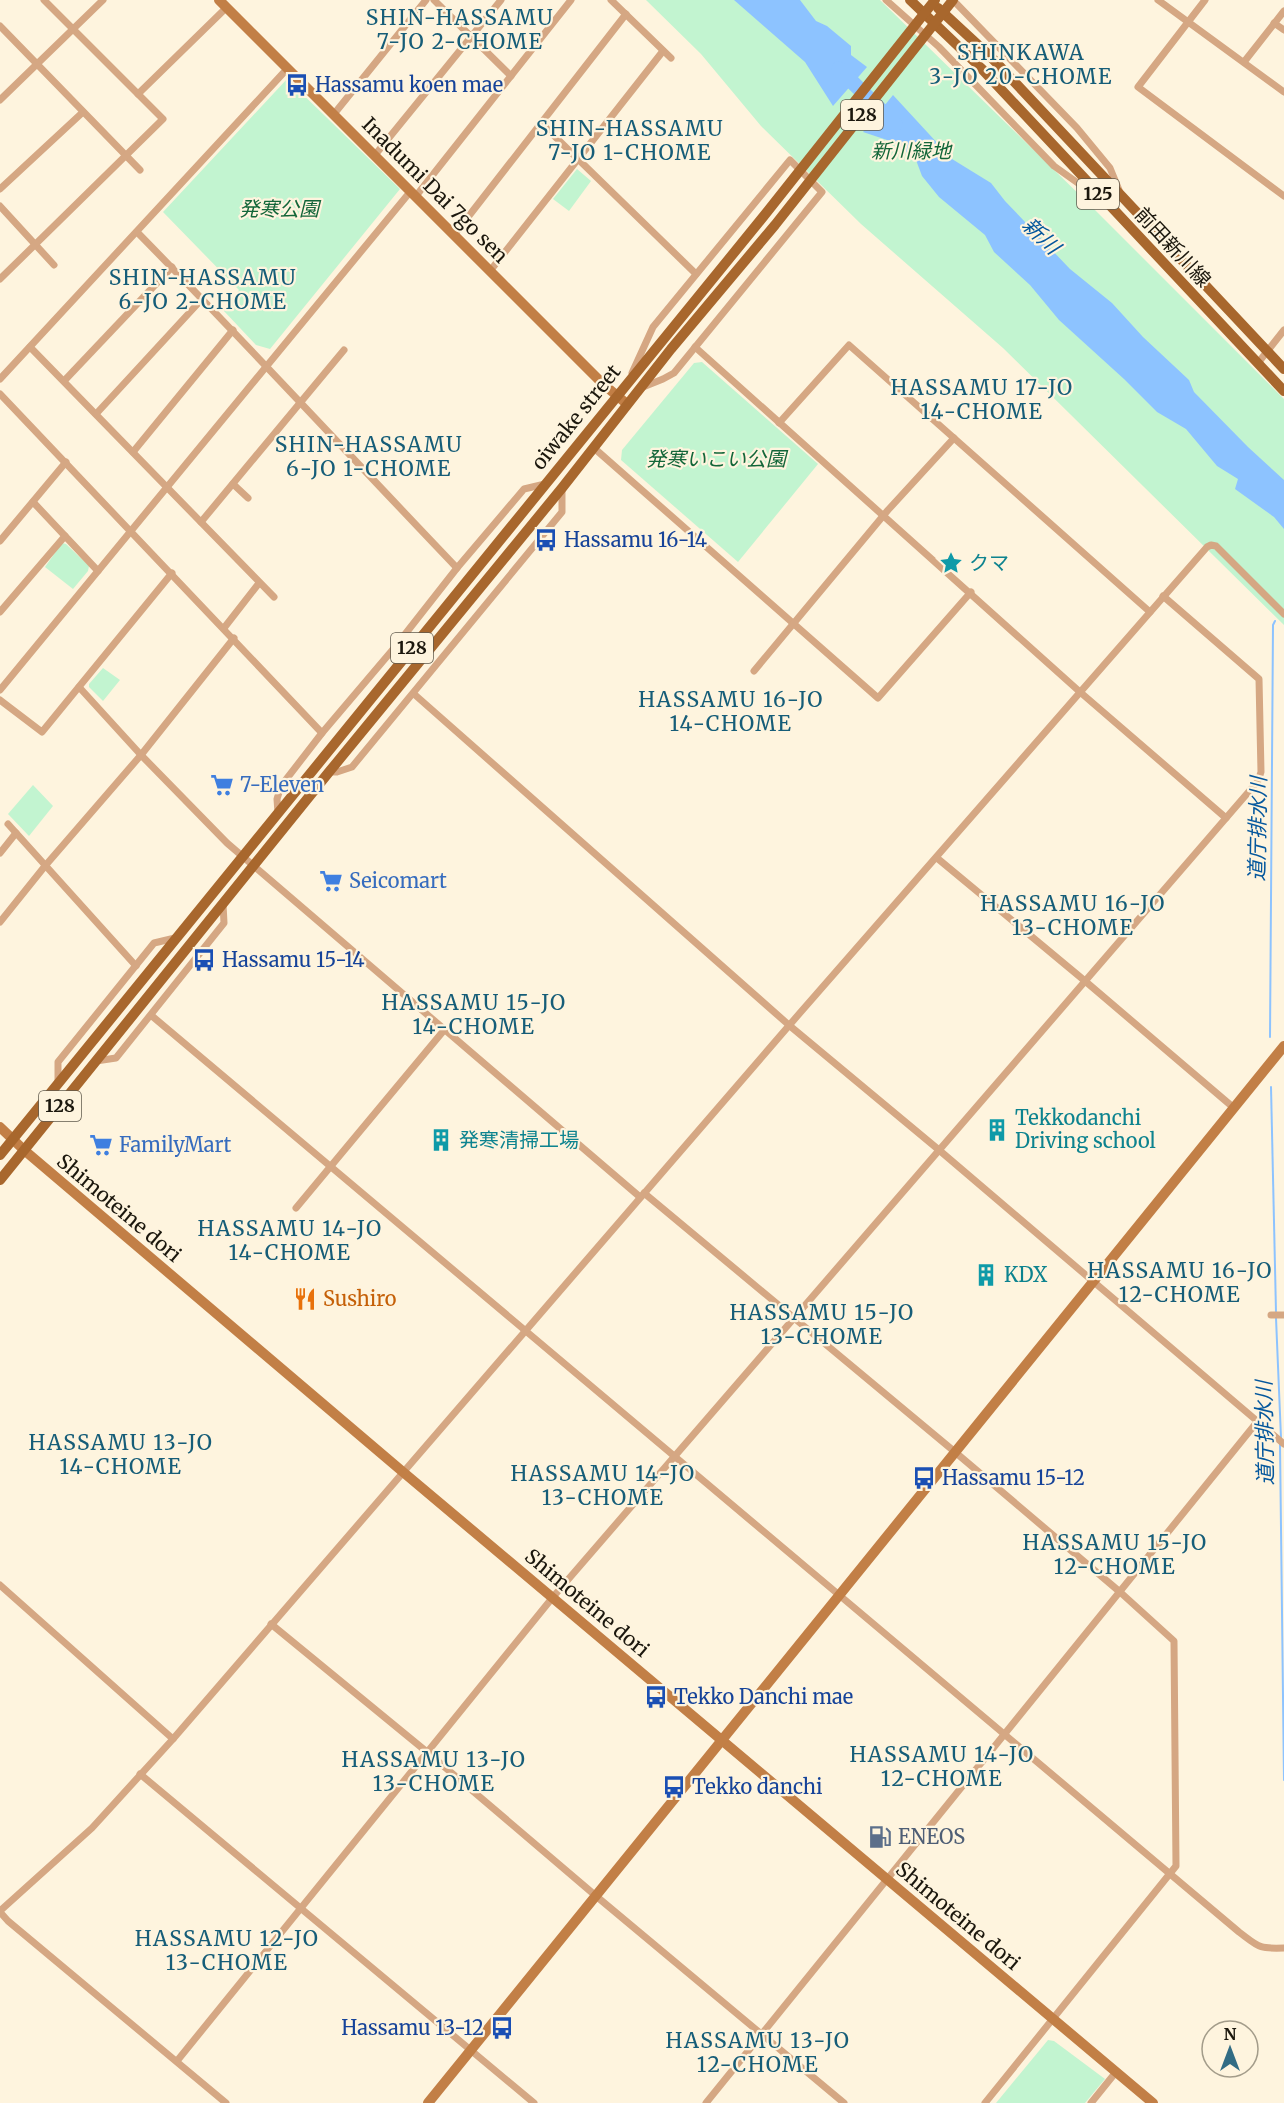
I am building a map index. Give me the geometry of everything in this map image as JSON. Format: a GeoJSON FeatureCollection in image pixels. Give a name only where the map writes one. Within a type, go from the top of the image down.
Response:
{"type":"FeatureCollection","features":[{"type":"Feature","properties":{"kind":"main road","name":"前田新川線"},"geometry":{"type":"LineString","coordinates":[[909,0],[981,68],[1284,391]]}},
{"type":"Feature","properties":{"kind":"main road","name":"前田新川線"},"geometry":{"type":"LineString","coordinates":[[929,0],[991,57],[1284,369]]}},
{"type":"Feature","properties":{"kind":"main road","name":"128"},"geometry":{"type":"LineString","coordinates":[[914,27],[935,0]]}},
{"type":"Feature","properties":{"kind":"main road","name":"128"},"geometry":{"type":"LineString","coordinates":[[926,35],[953,0]]}},
{"type":"Feature","properties":{"kind":"main road","name":"oiwake street"},"geometry":{"type":"LineString","coordinates":[[278,813],[763,217],[914,27]]}},
{"type":"Feature","properties":{"kind":"main road","name":"oiwake street"},"geometry":{"type":"LineString","coordinates":[[627,404],[775,225],[926,35]]}},
{"type":"Feature","properties":{"kind":"main road","name":"128"},"geometry":{"type":"LineString","coordinates":[[562,488],[627,404]]}},
{"type":"Feature","properties":{"kind":"main road","name":"oiwake street"},"geometry":{"type":"LineString","coordinates":[[329,772],[562,488]]}},
{"type":"Feature","properties":{"kind":"main road","name":"128"},"geometry":{"type":"LineString","coordinates":[[0,1180],[329,772]]}},
{"type":"Feature","properties":{"kind":"main road","name":"128"},"geometry":{"type":"LineString","coordinates":[[0,1155],[278,813]]}},
{"type":"Feature","properties":{"kind":"street"},"geometry":{"type":"LineString","coordinates":[[0,279],[162,119],[44,0]]}},
{"type":"Feature","properties":{"kind":"street"},"geometry":{"type":"LineString","coordinates":[[0,100],[103,0]]}},
{"type":"Feature","properties":{"kind":"street"},"geometry":{"type":"LineString","coordinates":[[334,114],[426,0]]}},
{"type":"Feature","properties":{"kind":"street"},"geometry":{"type":"LineString","coordinates":[[434,0],[511,76]]}},
{"type":"Feature","properties":{"kind":"street"},"geometry":{"type":"LineString","coordinates":[[375,155],[501,0]]}},
{"type":"Feature","properties":{"kind":"street"},"geometry":{"type":"LineString","coordinates":[[0,690],[265,367],[511,76],[571,0]]}},
{"type":"Feature","properties":{"kind":"street"},"geometry":{"type":"LineString","coordinates":[[611,0],[671,58]]}},
{"type":"Feature","properties":{"kind":"street"},"geometry":{"type":"LineString","coordinates":[[886,0],[914,27],[926,35],[1054,166],[1108,204]]}},
{"type":"Feature","properties":{"kind":"street"},"geometry":{"type":"LineString","coordinates":[[953,0],[1077,128],[1110,168],[1123,197]]}},
{"type":"Feature","properties":{"kind":"street"},"geometry":{"type":"LineString","coordinates":[[1158,0],[1284,92]]}},
{"type":"Feature","properties":{"kind":"street"},"geometry":{"type":"LineString","coordinates":[[1205,0],[1138,87],[1284,196]]}},
{"type":"Feature","properties":{"kind":"street"},"geometry":{"type":"LineString","coordinates":[[138,94],[222,4]]}},
{"type":"Feature","properties":{"kind":"street","name":"Inadumi Dai 7go sen"},"geometry":{"type":"LineString","coordinates":[[222,4],[603,384],[627,404]]}},
{"type":"Feature","properties":{"kind":"street"},"geometry":{"type":"LineString","coordinates":[[1244,62],[1284,10]]}},
{"type":"Feature","properties":{"kind":"street"},"geometry":{"type":"LineString","coordinates":[[454,235],[626,14]]}},
{"type":"Feature","properties":{"kind":"street"},"geometry":{"type":"LineString","coordinates":[[1274,23],[1284,30]]}},
{"type":"Feature","properties":{"kind":"street"},"geometry":{"type":"LineString","coordinates":[[0,26],[140,170]]}},
{"type":"Feature","properties":{"kind":"street"},"geometry":{"type":"LineString","coordinates":[[490,271],[663,51]]}},
{"type":"Feature","properties":{"kind":"street"},"geometry":{"type":"LineString","coordinates":[[0,379],[288,69]]}},
{"type":"Feature","properties":{"kind":"street"},"geometry":{"type":"LineString","coordinates":[[0,189],[83,112]]}},
{"type":"Feature","properties":{"kind":"street"},"geometry":{"type":"LineString","coordinates":[[541,123],[696,274]]}},
{"type":"Feature","properties":{"kind":"street"},"geometry":{"type":"LineString","coordinates":[[629,381],[653,327],[790,160],[822,192],[674,373],[639,388]]}},
{"type":"Feature","properties":{"kind":"street"},"geometry":{"type":"LineString","coordinates":[[0,206],[54,266]]}},
{"type":"Feature","properties":{"kind":"street"},"geometry":{"type":"LineString","coordinates":[[136,232],[457,568]]}},
{"type":"Feature","properties":{"kind":"street"},"geometry":{"type":"LineString","coordinates":[[64,381],[171,267]]}},
{"type":"Feature","properties":{"kind":"street"},"geometry":{"type":"LineString","coordinates":[[96,414],[202,299]]}},
{"type":"Feature","properties":{"kind":"street"},"geometry":{"type":"LineString","coordinates":[[133,452],[232,330]]}},
{"type":"Feature","properties":{"kind":"street"},"geometry":{"type":"LineString","coordinates":[[1258,363],[1284,330]]}},
{"type":"Feature","properties":{"kind":"street"},"geometry":{"type":"LineString","coordinates":[[779,423],[849,345],[1149,612]]}},
{"type":"Feature","properties":{"kind":"street"},"geometry":{"type":"LineString","coordinates":[[30,346],[274,597]]}},
{"type":"Feature","properties":{"kind":"street"},"geometry":{"type":"LineString","coordinates":[[695,347],[1080,692],[1226,818]]}},
{"type":"Feature","properties":{"kind":"street"},"geometry":{"type":"LineString","coordinates":[[201,522],[344,350]]}},
{"type":"Feature","properties":{"kind":"street"},"geometry":{"type":"LineString","coordinates":[[0,393],[322,733]]}},
{"type":"Feature","properties":{"kind":"street"},"geometry":{"type":"LineString","coordinates":[[754,671],[884,516],[954,438]]}},
{"type":"Feature","properties":{"kind":"street"},"geometry":{"type":"LineString","coordinates":[[594,448],[878,698],[971,592]]}},
{"type":"Feature","properties":{"kind":"street"},"geometry":{"type":"LineString","coordinates":[[0,541],[66,462]]}},
{"type":"Feature","properties":{"kind":"street"},"geometry":{"type":"LineString","coordinates":[[233,484],[248,498]]}},
{"type":"Feature","properties":{"kind":"street"},"geometry":{"type":"LineString","coordinates":[[278,813],[277,799],[281,786],[322,733],[524,489],[545,484]]}},
{"type":"Feature","properties":{"kind":"street"},"geometry":{"type":"LineString","coordinates":[[329,772],[352,767],[414,694],[562,512],[562,488]]}},
{"type":"Feature","properties":{"kind":"street"},"geometry":{"type":"LineString","coordinates":[[33,502],[98,571]]}},
{"type":"Feature","properties":{"kind":"street"},"geometry":{"type":"LineString","coordinates":[[0,612],[64,536]]}},
{"type":"Feature","properties":{"kind":"street"},"geometry":{"type":"LineString","coordinates":[[226,2103],[0,1912],[90,1830],[173,1739],[642,1195],[1206,548],[1216,546],[1284,614]]}},
{"type":"Feature","properties":{"kind":"street"},"geometry":{"type":"LineString","coordinates":[[0,700],[42,732],[172,573]]}},
{"type":"Feature","properties":{"kind":"street"},"geometry":{"type":"LineString","coordinates":[[224,628],[259,582]]}},
{"type":"Feature","properties":{"kind":"street"},"geometry":{"type":"LineString","coordinates":[[177,2061],[553,1597],[1258,781],[1261,772],[1259,679],[1164,597]]}},
{"type":"Feature","properties":{"kind":"street"},"geometry":{"type":"LineString","coordinates":[[0,922],[141,755],[234,638]]}},
{"type":"Feature","properties":{"kind":"street"},"geometry":{"type":"LineString","coordinates":[[79,687],[141,755],[243,856],[642,1195],[956,1452],[1174,1641],[1176,1866],[985,2103]]}},
{"type":"Feature","properties":{"kind":"street"},"geometry":{"type":"LineString","coordinates":[[414,694],[790,1026],[1284,1444]]}},
{"type":"Feature","properties":{"kind":"street"},"geometry":{"type":"LineString","coordinates":[[8,824],[136,966]]}},
{"type":"Feature","properties":{"kind":"street"},"geometry":{"type":"LineString","coordinates":[[0,853],[16,833]]}},
{"type":"Feature","properties":{"kind":"street"},"geometry":{"type":"LineString","coordinates":[[937,858],[1234,1107]]}},
{"type":"Feature","properties":{"kind":"street"},"geometry":{"type":"LineString","coordinates":[[96,1061],[117,1058],[152,1016],[224,923],[223,904]]}},
{"type":"Feature","properties":{"kind":"street"},"geometry":{"type":"LineString","coordinates":[[58,1083],[58,1062],[154,943],[177,937]]}},
{"type":"Feature","properties":{"kind":"street"},"geometry":{"type":"LineString","coordinates":[[152,1016],[1258,1947],[1282,1948]]}},
{"type":"Feature","properties":{"kind":"street"},"geometry":{"type":"LineString","coordinates":[[297,1208],[445,1029]]}},
{"type":"Feature","properties":{"kind":"street"},"geometry":{"type":"LineString","coordinates":[[428,2103],[1284,1046]]}},
{"type":"Feature","properties":{"kind":"street","name":"Shimoteine dori"},"geometry":{"type":"LineString","coordinates":[[0,1127],[12,1140],[403,1472],[1153,2103]]}},
{"type":"Feature","properties":{"kind":"street"},"geometry":{"type":"LineString","coordinates":[[1271,1315],[1284,1315]]}},
{"type":"Feature","properties":{"kind":"street"},"geometry":{"type":"LineString","coordinates":[[706,2103],[1257,1422]]}},
{"type":"Feature","properties":{"kind":"street"},"geometry":{"type":"LineString","coordinates":[[0,1585],[173,1739]]}},
{"type":"Feature","properties":{"kind":"street"},"geometry":{"type":"LineString","coordinates":[[271,1624],[427,1752],[844,2103]]}},
{"type":"Feature","properties":{"kind":"street"},"geometry":{"type":"LineString","coordinates":[[140,1774],[534,2103]]}},
{"type":"Feature","properties":{"kind":"street"},"geometry":{"type":"LineString","coordinates":[[1091,2103],[1116,2072]]}},
{"type":"Feature","properties":{"kind":"green space","name":"新川緑地"},"geometry":{"type":"Polygon","coordinates":[[[646,0],[880,0],[1088,203],[1284,399],[1284,625],[1003,348],[861,224],[761,126],[701,54],[646,0]]]}},
{"type":"Feature","properties":{"kind":"green space","name":"発寒公園"},"geometry":{"type":"Polygon","coordinates":[[[287,79],[400,189],[270,349],[256,345],[223,310],[239,290],[163,212],[287,79]]]}},
{"type":"Feature","properties":{"kind":"green space"},"geometry":{"type":"Polygon","coordinates":[[[577,169],[591,181],[569,211],[553,199],[577,169]]]}},
{"type":"Feature","properties":{"kind":"green space","name":"発寒いこい公園"},"geometry":{"type":"Polygon","coordinates":[[[702,362],[818,464],[738,562],[621,460],[622,450],[694,363],[702,362]]]}},
{"type":"Feature","properties":{"kind":"green space"},"geometry":{"type":"Polygon","coordinates":[[[62,543],[66,544],[89,566],[88,571],[73,589],[45,567],[62,543]]]}},
{"type":"Feature","properties":{"kind":"green space"},"geometry":{"type":"Polygon","coordinates":[[[103,668],[120,680],[103,701],[89,687],[89,684],[103,668]]]}},
{"type":"Feature","properties":{"kind":"green space"},"geometry":{"type":"Polygon","coordinates":[[[33,785],[53,806],[29,836],[8,814],[33,785]]]}},
{"type":"Feature","properties":{"kind":"green space"},"geometry":{"type":"Polygon","coordinates":[[[1048,2040],[1054,2041],[1105,2079],[1085,2103],[996,2103],[1048,2040]]]}},
{"type":"Feature","properties":{"kind":"water"},"geometry":{"type":"Polygon","coordinates":[[[734,0],[800,0],[816,21],[827,26],[851,46],[851,55],[867,67],[833,106],[805,62],[734,0]]]}},
{"type":"Feature","properties":{"kind":"water"},"geometry":{"type":"Polygon","coordinates":[[[893,95],[952,159],[991,183],[1005,201],[1070,269],[1112,303],[1143,337],[1189,380],[1194,392],[1284,480],[1284,529],[1274,517],[1235,489],[1238,479],[1217,466],[1186,429],[1157,412],[1059,320],[1030,285],[994,252],[985,235],[939,197],[922,176],[916,160],[893,142],[863,132],[893,95]]]}},
{"type":"Feature","properties":{"kind":"waterway","name":"新川"},"geometry":{"type":"LineString","coordinates":[[839,69],[895,124]]}},
{"type":"Feature","properties":{"kind":"waterway","name":"道庁排水川"},"geometry":{"type":"LineString","coordinates":[[1270,1037],[1273,625],[1275,621]]}},
{"type":"Feature","properties":{"kind":"waterway","name":"道庁排水川"},"geometry":{"type":"LineString","coordinates":[[1271,1087],[1276,1312]]}},
{"type":"Feature","properties":{"kind":"waterway","name":"道庁排水川"},"geometry":{"type":"LineString","coordinates":[[1276,1318],[1281,1438]]}},
{"type":"Feature","properties":{"kind":"waterway","name":"道庁排水川"},"geometry":{"type":"LineString","coordinates":[[1280,1444],[1284,1780]]}},
{"type":"Feature","properties":{"kind":"place","name":"Hassamu koen mae"},"geometry":{"type":"Point","coordinates":[297,85]}},
{"type":"Feature","properties":{"kind":"place","name":"Hassamu 16-14"},"geometry":{"type":"Point","coordinates":[546,540]}},
{"type":"Feature","properties":{"kind":"place","name":"クマ"},"geometry":{"type":"Point","coordinates":[951,563]}},
{"type":"Feature","properties":{"kind":"place","name":"7-Eleven"},"geometry":{"type":"Point","coordinates":[222,785]}},
{"type":"Feature","properties":{"kind":"place","name":"Seicomart"},"geometry":{"type":"Point","coordinates":[331,881]}},
{"type":"Feature","properties":{"kind":"place","name":"Hassamu 15-14"},"geometry":{"type":"Point","coordinates":[204,960]}},
{"type":"Feature","properties":{"kind":"place","name":"Tekkodanchi Driving school"},"geometry":{"type":"Point","coordinates":[997,1130]}},
{"type":"Feature","properties":{"kind":"place","name":"発寒清掃工場"},"geometry":{"type":"Point","coordinates":[441,1140]}},
{"type":"Feature","properties":{"kind":"place","name":"FamilyMart"},"geometry":{"type":"Point","coordinates":[101,1145]}},
{"type":"Feature","properties":{"kind":"place","name":"KDX"},"geometry":{"type":"Point","coordinates":[986,1275]}},
{"type":"Feature","properties":{"kind":"place","name":"Sushiro"},"geometry":{"type":"Point","coordinates":[305,1299]}},
{"type":"Feature","properties":{"kind":"place","name":"Hassamu 15-12"},"geometry":{"type":"Point","coordinates":[924,1478]}},
{"type":"Feature","properties":{"kind":"place","name":"Tekko Danchi mae"},"geometry":{"type":"Point","coordinates":[656,1697]}},
{"type":"Feature","properties":{"kind":"place","name":"Tekko danchi"},"geometry":{"type":"Point","coordinates":[674,1787]}},
{"type":"Feature","properties":{"kind":"place","name":"ENEOS"},"geometry":{"type":"Point","coordinates":[880,1837]}},
{"type":"Feature","properties":{"kind":"place","name":"Hassamu 13-12"},"geometry":{"type":"Point","coordinates":[502,2028]}},
{"type":"Feature","properties":{"kind":"district","name":"SHIN-HASSAMU 7-JO 2-CHOME"},"geometry":{"type":"Point","coordinates":[460,30]}},
{"type":"Feature","properties":{"kind":"district","name":"SHINKAWA 3-JO 20-CHOME"},"geometry":{"type":"Point","coordinates":[1021,65]}},
{"type":"Feature","properties":{"kind":"district","name":"SHIN-HASSAMU 7-JO 1-CHOME"},"geometry":{"type":"Point","coordinates":[630,141]}},
{"type":"Feature","properties":{"kind":"district","name":"SHIN-HASSAMU 6-JO 2-CHOME"},"geometry":{"type":"Point","coordinates":[203,290]}},
{"type":"Feature","properties":{"kind":"district","name":"HASSAMU 17-JO 14-CHOME"},"geometry":{"type":"Point","coordinates":[982,400]}},
{"type":"Feature","properties":{"kind":"district","name":"SHIN-HASSAMU 6-JO 1-CHOME"},"geometry":{"type":"Point","coordinates":[369,457]}},
{"type":"Feature","properties":{"kind":"district","name":"HASSAMU 16-JO 14-CHOME"},"geometry":{"type":"Point","coordinates":[731,712]}},
{"type":"Feature","properties":{"kind":"district","name":"HASSAMU 16-JO 13-CHOME"},"geometry":{"type":"Point","coordinates":[1073,916]}},
{"type":"Feature","properties":{"kind":"district","name":"HASSAMU 15-JO 14-CHOME"},"geometry":{"type":"Point","coordinates":[474,1015]}},
{"type":"Feature","properties":{"kind":"district","name":"HASSAMU 14-JO 14-CHOME"},"geometry":{"type":"Point","coordinates":[290,1241]}},
{"type":"Feature","properties":{"kind":"district","name":"HASSAMU 16-JO 12-CHOME"},"geometry":{"type":"Point","coordinates":[1180,1283]}},
{"type":"Feature","properties":{"kind":"district","name":"HASSAMU 15-JO 13-CHOME"},"geometry":{"type":"Point","coordinates":[822,1325]}},
{"type":"Feature","properties":{"kind":"district","name":"HASSAMU 13-JO 14-CHOME"},"geometry":{"type":"Point","coordinates":[121,1455]}},
{"type":"Feature","properties":{"kind":"district","name":"HASSAMU 14-JO 13-CHOME"},"geometry":{"type":"Point","coordinates":[603,1486]}},
{"type":"Feature","properties":{"kind":"district","name":"HASSAMU 15-JO 12-CHOME"},"geometry":{"type":"Point","coordinates":[1115,1555]}},
{"type":"Feature","properties":{"kind":"district","name":"HASSAMU 14-JO 12-CHOME"},"geometry":{"type":"Point","coordinates":[942,1767]}},
{"type":"Feature","properties":{"kind":"district","name":"HASSAMU 13-JO 13-CHOME"},"geometry":{"type":"Point","coordinates":[434,1772]}},
{"type":"Feature","properties":{"kind":"district","name":"HASSAMU 12-JO 13-CHOME"},"geometry":{"type":"Point","coordinates":[227,1951]}},
{"type":"Feature","properties":{"kind":"district","name":"HASSAMU 13-JO 12-CHOME"},"geometry":{"type":"Point","coordinates":[758,2053]}}]}
